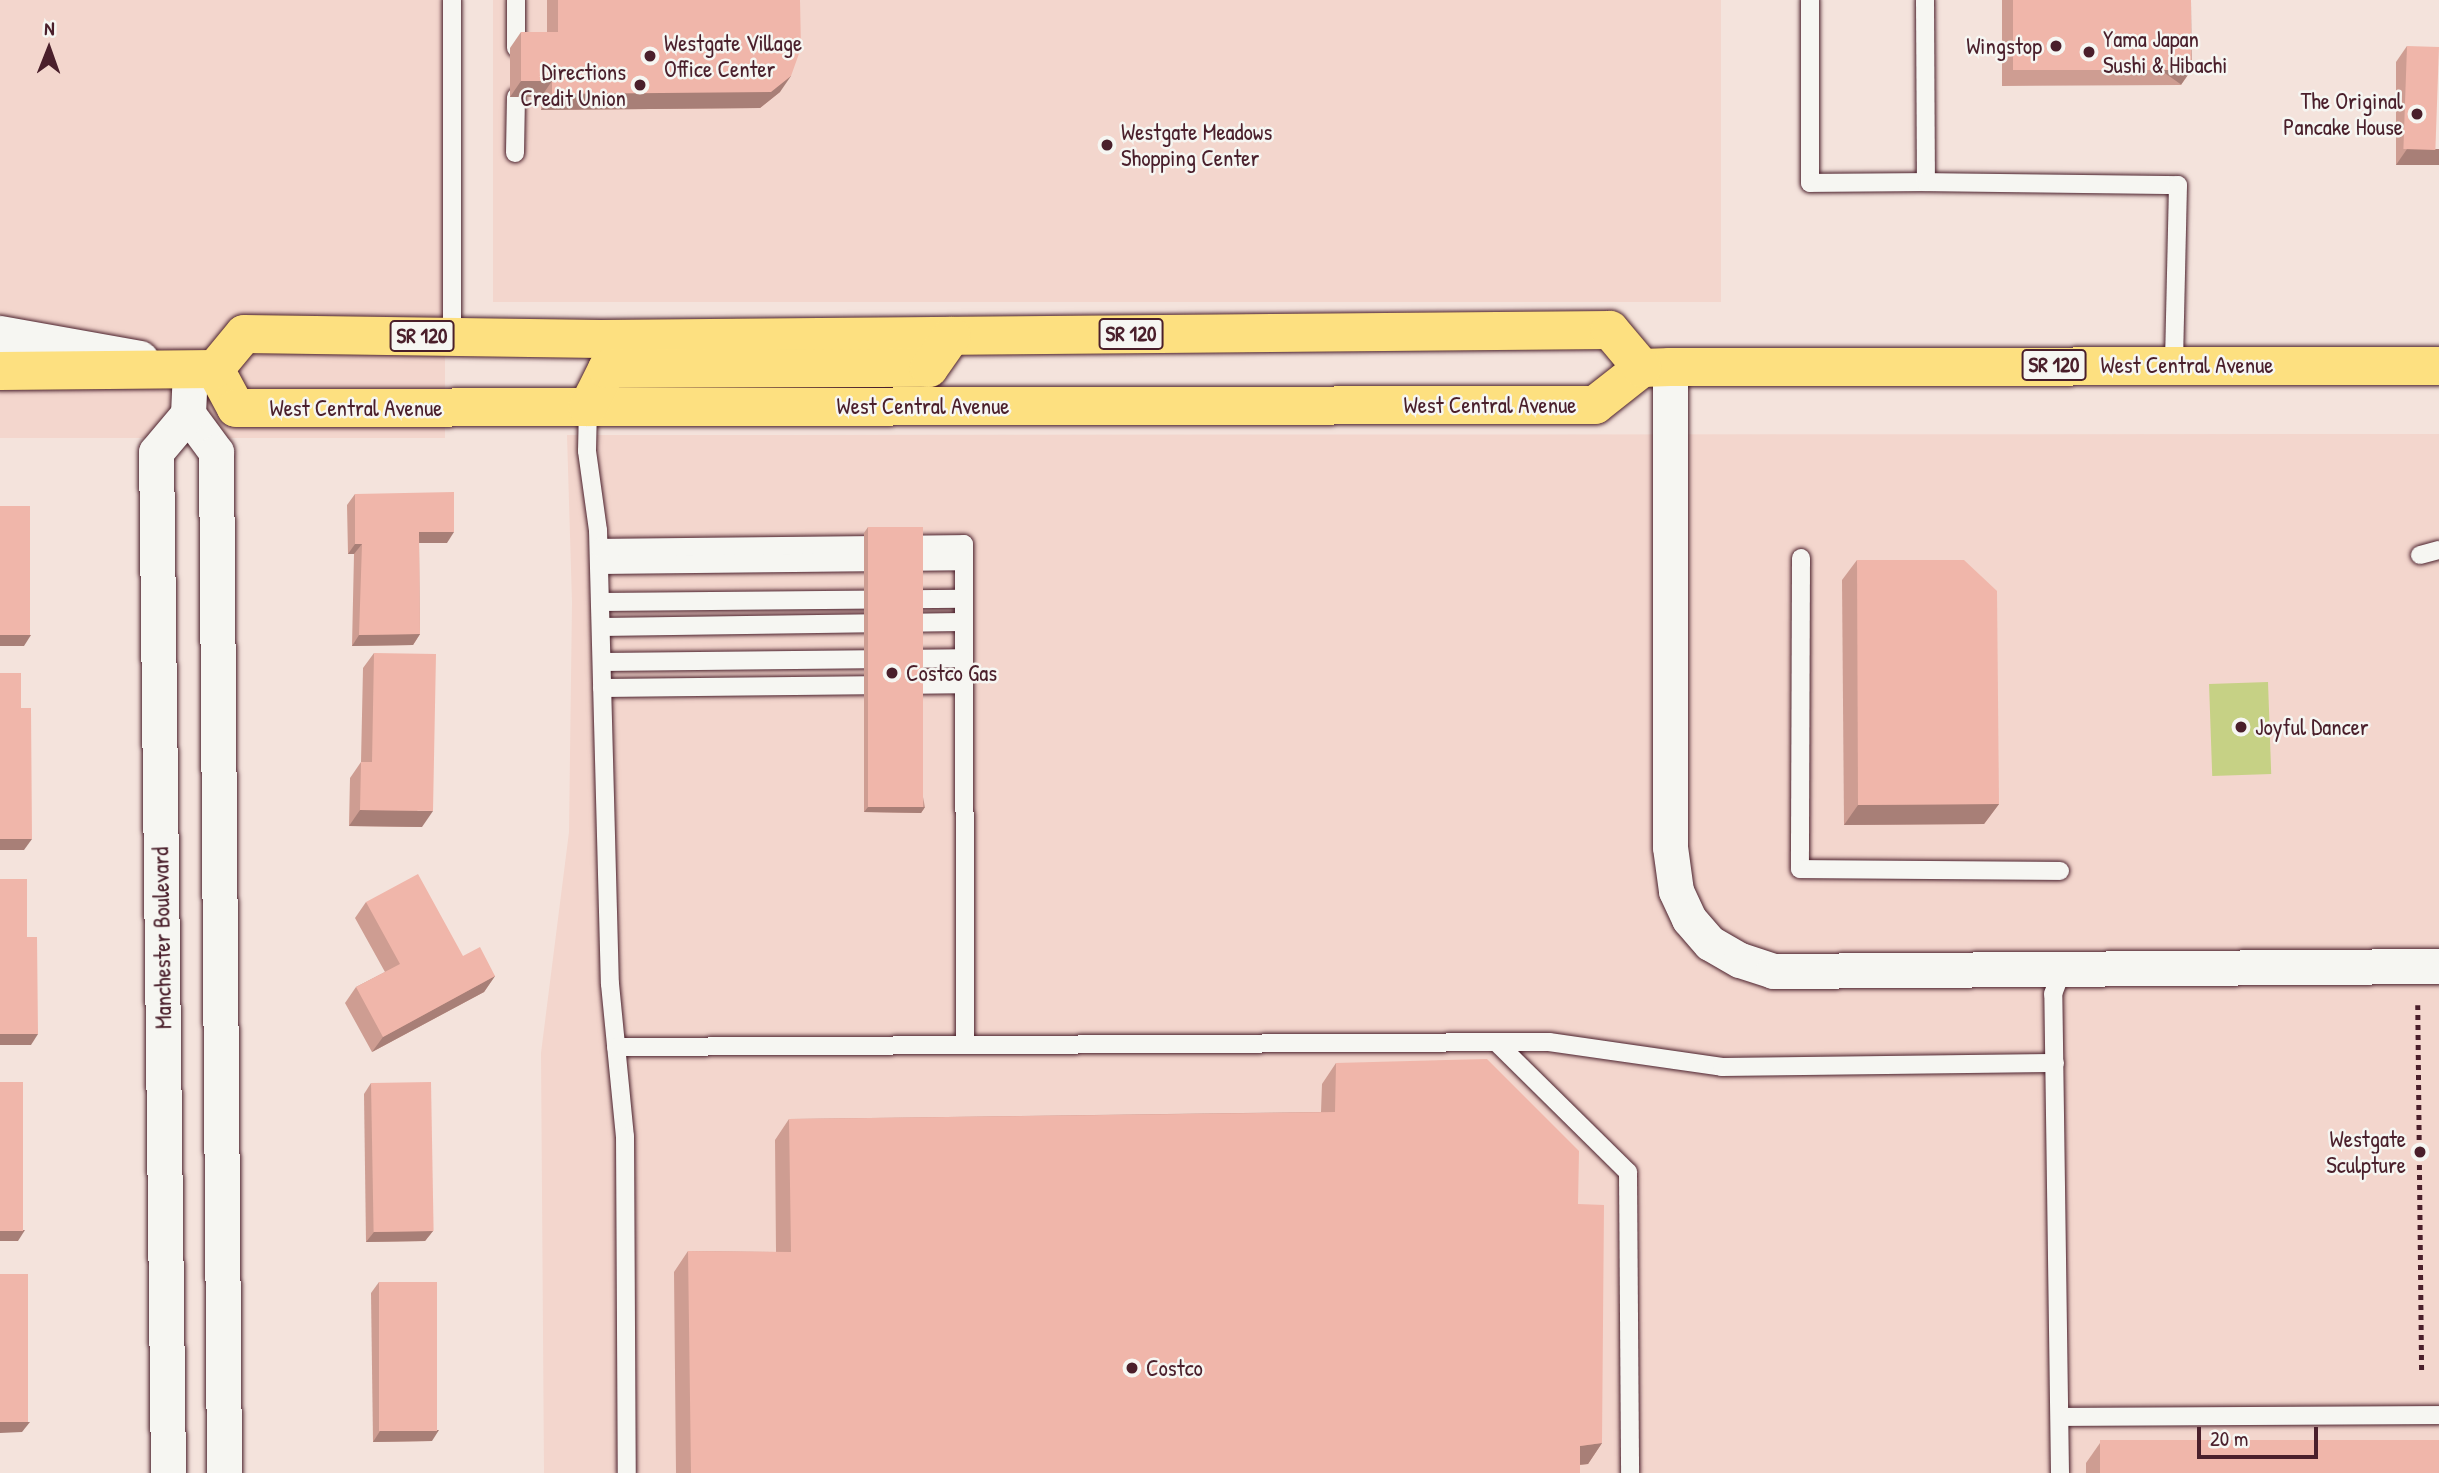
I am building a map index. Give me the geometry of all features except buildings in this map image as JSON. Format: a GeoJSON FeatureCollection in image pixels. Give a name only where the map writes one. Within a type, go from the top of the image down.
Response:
{"type":"FeatureCollection","features":[{"type":"Feature","properties":{"kind":"main road","name":"SR 120"},"geometry":{"type":"LineString","coordinates":[[202,369],[244,334],[615,339],[1610,330],[1656,368]]}},
{"type":"Feature","properties":{"kind":"main road"},"geometry":{"type":"LineString","coordinates":[[588,407],[607,369],[929,369],[951,336]]}},
{"type":"Feature","properties":{"kind":"main road","name":"West Central Avenue"},"geometry":{"type":"LineString","coordinates":[[202,369],[236,408],[1595,405],[1656,368],[2174,364],[2439,366]]}},
{"type":"Feature","properties":{"kind":"main road"},"geometry":{"type":"LineString","coordinates":[[0,371],[202,369]]}},
{"type":"Feature","properties":{"kind":"street"},"geometry":{"type":"LineString","coordinates":[[0,335],[202,369],[188,414],[216,452],[224,1473]]}},
{"type":"Feature","properties":{"kind":"street"},"geometry":{"type":"LineString","coordinates":[[1656,368],[1670,847],[1676,891],[1689,919],[1710,943],[1740,960],[1773,971],[2439,966]]}},
{"type":"Feature","properties":{"kind":"street","name":"Manchester Boulevard"},"geometry":{"type":"LineString","coordinates":[[168,1473],[156,452],[188,414]]}},
{"type":"Feature","properties":{"kind":"lane"},"geometry":{"type":"LineString","coordinates":[[452,0],[452,337]]}},
{"type":"Feature","properties":{"kind":"lane"},"geometry":{"type":"LineString","coordinates":[[516,0],[516,48]]}},
{"type":"Feature","properties":{"kind":"lane"},"geometry":{"type":"LineString","coordinates":[[1810,0],[1810,183],[2178,185],[2174,364]]}},
{"type":"Feature","properties":{"kind":"lane"},"geometry":{"type":"LineString","coordinates":[[1925,0],[1926,182]]}},
{"type":"Feature","properties":{"kind":"lane"},"geometry":{"type":"LineString","coordinates":[[515,153],[516,97]]}},
{"type":"Feature","properties":{"kind":"lane"},"geometry":{"type":"LineString","coordinates":[[588,407],[587,452],[599,557],[610,984],[625,1136],[627,1473]]}},
{"type":"Feature","properties":{"kind":"lane"},"geometry":{"type":"LineString","coordinates":[[599,557],[964,544],[965,1045]]}},
{"type":"Feature","properties":{"kind":"lane"},"geometry":{"type":"LineString","coordinates":[[2420,555],[2439,550]]}},
{"type":"Feature","properties":{"kind":"lane"},"geometry":{"type":"LineString","coordinates":[[1801,558],[1800,869],[2060,871]]}},
{"type":"Feature","properties":{"kind":"lane"},"geometry":{"type":"LineString","coordinates":[[600,602],[963,599]]}},
{"type":"Feature","properties":{"kind":"lane"},"geometry":{"type":"LineString","coordinates":[[601,627],[963,622]]}},
{"type":"Feature","properties":{"kind":"lane"},"geometry":{"type":"LineString","coordinates":[[602,662],[963,658]]}},
{"type":"Feature","properties":{"kind":"lane"},"geometry":{"type":"LineString","coordinates":[[602,688],[963,684]]}},
{"type":"Feature","properties":{"kind":"lane"},"geometry":{"type":"LineString","coordinates":[[2060,1473],[2053,993],[2062,970]]}},
{"type":"Feature","properties":{"kind":"lane"},"geometry":{"type":"LineString","coordinates":[[616,1047],[1549,1042],[1723,1067],[2054,1063]]}},
{"type":"Feature","properties":{"kind":"lane"},"geometry":{"type":"LineString","coordinates":[[1497,1043],[1628,1172],[1630,1473]]}},
{"type":"Feature","properties":{"kind":"lane"},"geometry":{"type":"LineString","coordinates":[[2060,1417],[2439,1415]]}},
{"type":"Feature","properties":{"kind":"path"},"geometry":{"type":"LineString","coordinates":[[2418,1005],[2422,1370]]}},
{"type":"Feature","properties":{"kind":"shaded area"},"geometry":{"type":"Polygon","coordinates":[[[0,0],[445,0],[445,438],[0,438],[0,0]]]}},
{"type":"Feature","properties":{"kind":"shaded area","name":"Westgate Meadows Shopping Center"},"geometry":{"type":"Polygon","coordinates":[[[493,0],[1721,0],[1721,302],[493,302],[493,0]]]}},
{"type":"Feature","properties":{"kind":"shaded area"},"geometry":{"type":"Polygon","coordinates":[[[2439,434],[2439,1473],[544,1473],[541,1053],[569,832],[572,602],[567,435],[2439,434]]]}},
{"type":"Feature","properties":{"kind":"green space"},"geometry":{"type":"Polygon","coordinates":[[[2268,682],[2271,774],[2212,776],[2209,684],[2268,682]]]}},
{"type":"Feature","properties":{"kind":"place","name":"Wingstop"},"geometry":{"type":"Point","coordinates":[2056,46]}},
{"type":"Feature","properties":{"kind":"place","name":"Yama Japan Sushi & Hibachi"},"geometry":{"type":"Point","coordinates":[2089,52]}},
{"type":"Feature","properties":{"kind":"place","name":"Westgate Village Office Center"},"geometry":{"type":"Point","coordinates":[650,56]}},
{"type":"Feature","properties":{"kind":"place","name":"Directions Credit Union"},"geometry":{"type":"Point","coordinates":[640,85]}},
{"type":"Feature","properties":{"kind":"place","name":"The Original Pancake House"},"geometry":{"type":"Point","coordinates":[2417,114]}},
{"type":"Feature","properties":{"kind":"place","name":"Westgate Meadows Shopping Center"},"geometry":{"type":"Point","coordinates":[1107,145]}},
{"type":"Feature","properties":{"kind":"place","name":"Costco Gas"},"geometry":{"type":"Point","coordinates":[892,673]}},
{"type":"Feature","properties":{"kind":"place","name":"Joyful Dancer"},"geometry":{"type":"Point","coordinates":[2241,727]}},
{"type":"Feature","properties":{"kind":"place","name":"Westgate Sculpture"},"geometry":{"type":"Point","coordinates":[2420,1152]}},
{"type":"Feature","properties":{"kind":"place","name":"Costco"},"geometry":{"type":"Point","coordinates":[1132,1368]}}]}
